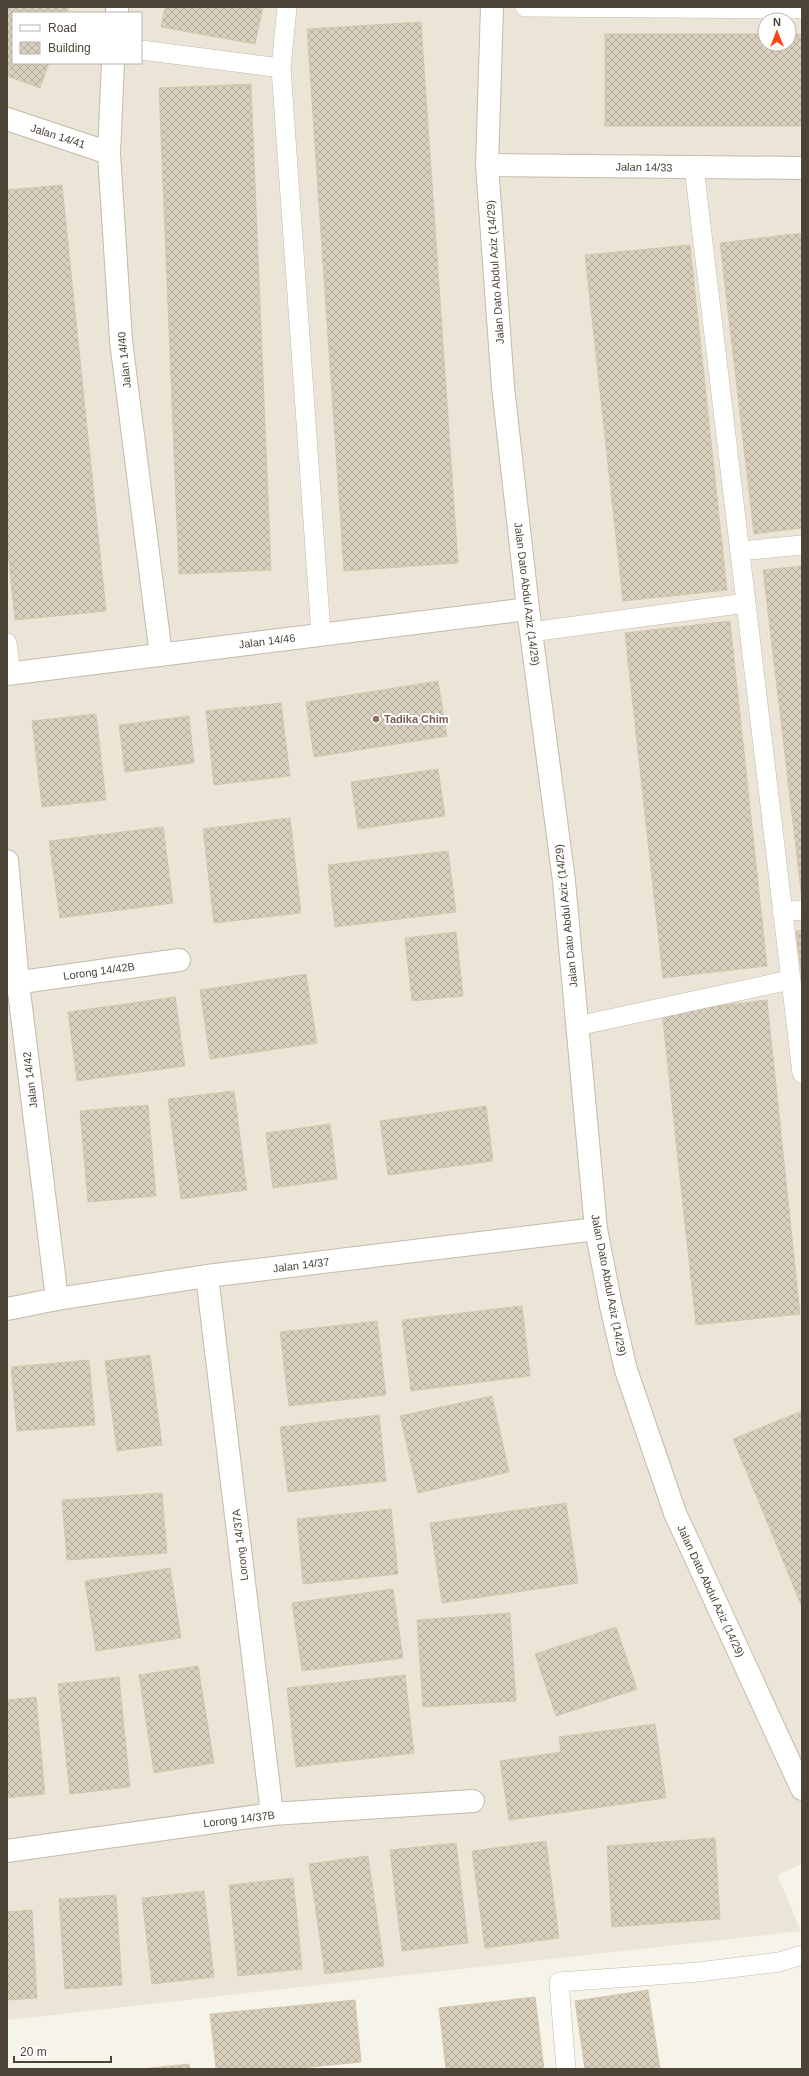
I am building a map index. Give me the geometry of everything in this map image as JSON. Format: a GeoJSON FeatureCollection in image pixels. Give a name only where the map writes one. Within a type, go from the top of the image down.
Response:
{"type":"FeatureCollection","features":[{"type":"Feature","properties":{"kind":"street","name":"Jalan Dato Abdul Aziz (14/29)"},"geometry":{"type":"LineString","coordinates":[[492,7],[487,165],[503,387],[528,608],[564,881],[596,1229],[611,1306],[626,1370],[675,1513],[802,1789]]}},
{"type":"Feature","properties":{"kind":"street","name":"Jalan 14/40"},"geometry":{"type":"LineString","coordinates":[[113,64],[109,153],[121,340],[161,655]]}},
{"type":"Feature","properties":{"kind":"street","name":"Jalan 14/41"},"geometry":{"type":"LineString","coordinates":[[7,119],[109,153]]}},
{"type":"Feature","properties":{"kind":"street","name":"Jalan 14/33"},"geometry":{"type":"LineString","coordinates":[[487,165],[802,168]]}},
{"type":"Feature","properties":{"kind":"street","name":"Jalan 14/46"},"geometry":{"type":"LineString","coordinates":[[9,674],[528,608]]}},
{"type":"Feature","properties":{"kind":"street","name":"Jalan 14/42"},"geometry":{"type":"LineString","coordinates":[[7,861],[13,983],[57,1298]]}},
{"type":"Feature","properties":{"kind":"street","name":"Lorong 14/42B"},"geometry":{"type":"LineString","coordinates":[[13,983],[179,960]]}},
{"type":"Feature","properties":{"kind":"street","name":"Jalan 14/37"},"geometry":{"type":"LineString","coordinates":[[7,1309],[57,1298],[207,1276],[596,1229]]}},
{"type":"Feature","properties":{"kind":"street","name":"Lorong 14/37A"},"geometry":{"type":"LineString","coordinates":[[207,1276],[272,1814]]}},
{"type":"Feature","properties":{"kind":"street","name":"Lorong 14/37B"},"geometry":{"type":"LineString","coordinates":[[7,1850],[272,1814],[473,1801]]}},
{"type":"Feature","properties":{"kind":"lane"},"geometry":{"type":"LineString","coordinates":[[287,7],[281,68],[321,634]]}},
{"type":"Feature","properties":{"kind":"lane"},"geometry":{"type":"LineString","coordinates":[[525,7],[802,8]]}},
{"type":"Feature","properties":{"kind":"lane"},"geometry":{"type":"LineString","coordinates":[[142,50],[281,68]]}},
{"type":"Feature","properties":{"kind":"lane"},"geometry":{"type":"LineString","coordinates":[[694,167],[802,1073]]}},
{"type":"Feature","properties":{"kind":"lane"},"geometry":{"type":"LineString","coordinates":[[740,552],[802,545]]}},
{"type":"Feature","properties":{"kind":"lane"},"geometry":{"type":"LineString","coordinates":[[531,632],[746,603]]}},
{"type":"Feature","properties":{"kind":"lane"},"geometry":{"type":"LineString","coordinates":[[7,643],[9,674]]}},
{"type":"Feature","properties":{"kind":"lane"},"geometry":{"type":"LineString","coordinates":[[782,912],[802,910]]}},
{"type":"Feature","properties":{"kind":"lane"},"geometry":{"type":"LineString","coordinates":[[577,1026],[790,980]]}},
{"type":"Feature","properties":{"kind":"lane"},"geometry":{"type":"LineString","coordinates":[[566,2069],[559,1982],[698,1972],[779,1962],[802,1954]]}},
{"type":"Feature","properties":{"kind":"shaded area"},"geometry":{"type":"Polygon","coordinates":[[[7,7],[802,7],[802,1864],[777,1875],[801,1931],[7,2020],[7,7]]]}},
{"type":"Feature","properties":{"kind":"building"},"geometry":{"type":"Polygon","coordinates":[[[7,7],[32,7],[30,12],[12,12],[12,63],[7,76],[7,7]]]}},
{"type":"Feature","properties":{"kind":"building"},"geometry":{"type":"Polygon","coordinates":[[[32,7],[69,7],[67,12],[30,12],[32,7]]]}},
{"type":"Feature","properties":{"kind":"building"},"geometry":{"type":"Polygon","coordinates":[[[165,7],[263,7],[255,44],[161,27],[165,7]]]}},
{"type":"Feature","properties":{"kind":"building"},"geometry":{"type":"Polygon","coordinates":[[[421,22],[458,563],[344,571],[307,29],[421,22]]]}},
{"type":"Feature","properties":{"kind":"building"},"geometry":{"type":"Polygon","coordinates":[[[605,34],[757,34],[757,52],[797,52],[797,34],[802,34],[802,126],[605,126],[605,34]]]}},
{"type":"Feature","properties":{"kind":"building"},"geometry":{"type":"Polygon","coordinates":[[[12,63],[12,64],[49,64],[40,88],[7,76],[12,63]]]}},
{"type":"Feature","properties":{"kind":"building"},"geometry":{"type":"Polygon","coordinates":[[[251,84],[271,570],[179,574],[159,88],[251,84]]]}},
{"type":"Feature","properties":{"kind":"building"},"geometry":{"type":"Polygon","coordinates":[[[62,185],[106,611],[15,620],[7,542],[7,190],[62,185]]]}},
{"type":"Feature","properties":{"kind":"building"},"geometry":{"type":"Polygon","coordinates":[[[802,233],[802,528],[754,534],[720,243],[802,233]]]}},
{"type":"Feature","properties":{"kind":"building"},"geometry":{"type":"Polygon","coordinates":[[[690,245],[727,590],[623,601],[585,255],[690,245]]]}},
{"type":"Feature","properties":{"kind":"building"},"geometry":{"type":"Polygon","coordinates":[[[802,566],[802,899],[763,570],[802,566]]]}},
{"type":"Feature","properties":{"kind":"building"},"geometry":{"type":"Polygon","coordinates":[[[730,621],[767,966],[663,978],[625,633],[730,621]]]}},
{"type":"Feature","properties":{"kind":"building","name":"Tadika Chim"},"geometry":{"type":"Polygon","coordinates":[[[438,681],[447,736],[314,757],[306,702],[438,681]]]}},
{"type":"Feature","properties":{"kind":"building"},"geometry":{"type":"Polygon","coordinates":[[[281,703],[290,776],[214,785],[206,711],[281,703]]]}},
{"type":"Feature","properties":{"kind":"building"},"geometry":{"type":"Polygon","coordinates":[[[96,714],[106,800],[42,807],[32,721],[96,714]]]}},
{"type":"Feature","properties":{"kind":"building"},"geometry":{"type":"Polygon","coordinates":[[[189,716],[194,763],[125,772],[119,725],[189,716]]]}},
{"type":"Feature","properties":{"kind":"building"},"geometry":{"type":"Polygon","coordinates":[[[438,769],[445,816],[358,829],[351,782],[438,769]]]}},
{"type":"Feature","properties":{"kind":"building"},"geometry":{"type":"Polygon","coordinates":[[[290,818],[301,913],[214,923],[203,829],[290,818]]]}},
{"type":"Feature","properties":{"kind":"building"},"geometry":{"type":"Polygon","coordinates":[[[163,827],[173,903],[60,918],[49,841],[163,827]]]}},
{"type":"Feature","properties":{"kind":"building"},"geometry":{"type":"Polygon","coordinates":[[[448,851],[456,912],[335,927],[328,865],[448,851]]]}},
{"type":"Feature","properties":{"kind":"building"},"geometry":{"type":"Polygon","coordinates":[[[802,930],[802,979],[796,931],[802,930]]]}},
{"type":"Feature","properties":{"kind":"building"},"geometry":{"type":"Polygon","coordinates":[[[456,932],[463,996],[412,1001],[405,938],[456,932]]]}},
{"type":"Feature","properties":{"kind":"building"},"geometry":{"type":"Polygon","coordinates":[[[306,974],[317,1043],[210,1059],[200,990],[306,974]]]}},
{"type":"Feature","properties":{"kind":"building"},"geometry":{"type":"Polygon","coordinates":[[[175,997],[185,1066],[77,1081],[68,1012],[175,997]]]}},
{"type":"Feature","properties":{"kind":"building"},"geometry":{"type":"Polygon","coordinates":[[[767,1000],[800,1314],[696,1325],[662,1012],[767,1000]]]}},
{"type":"Feature","properties":{"kind":"building"},"geometry":{"type":"Polygon","coordinates":[[[234,1091],[247,1190],[181,1199],[168,1099],[234,1091]]]}},
{"type":"Feature","properties":{"kind":"building"},"geometry":{"type":"Polygon","coordinates":[[[148,1105],[156,1196],[88,1202],[80,1111],[148,1105]]]}},
{"type":"Feature","properties":{"kind":"building"},"geometry":{"type":"Polygon","coordinates":[[[486,1106],[493,1161],[388,1175],[380,1121],[486,1106]]]}},
{"type":"Feature","properties":{"kind":"building"},"geometry":{"type":"Polygon","coordinates":[[[330,1124],[337,1179],[273,1188],[266,1133],[330,1124]]]}},
{"type":"Feature","properties":{"kind":"building"},"geometry":{"type":"Polygon","coordinates":[[[522,1306],[530,1376],[411,1391],[402,1320],[522,1306]]]}},
{"type":"Feature","properties":{"kind":"building"},"geometry":{"type":"Polygon","coordinates":[[[377,1321],[386,1395],[289,1406],[280,1332],[377,1321]]]}},
{"type":"Feature","properties":{"kind":"building"},"geometry":{"type":"Polygon","coordinates":[[[150,1355],[162,1445],[117,1451],[105,1361],[150,1355]]]}},
{"type":"Feature","properties":{"kind":"building"},"geometry":{"type":"Polygon","coordinates":[[[89,1360],[95,1425],[17,1431],[11,1367],[89,1360]]]}},
{"type":"Feature","properties":{"kind":"building"},"geometry":{"type":"Polygon","coordinates":[[[492,1396],[509,1472],[418,1493],[400,1416],[492,1396]]]}},
{"type":"Feature","properties":{"kind":"building"},"geometry":{"type":"Polygon","coordinates":[[[802,1411],[802,1607],[733,1439],[802,1411]]]}},
{"type":"Feature","properties":{"kind":"building"},"geometry":{"type":"Polygon","coordinates":[[[379,1415],[386,1481],[288,1492],[280,1427],[379,1415]]]}},
{"type":"Feature","properties":{"kind":"building"},"geometry":{"type":"Polygon","coordinates":[[[162,1493],[167,1553],[67,1560],[62,1500],[162,1493]]]}},
{"type":"Feature","properties":{"kind":"building"},"geometry":{"type":"Polygon","coordinates":[[[566,1503],[578,1583],[442,1603],[430,1523],[566,1503]]]}},
{"type":"Feature","properties":{"kind":"building"},"geometry":{"type":"Polygon","coordinates":[[[391,1509],[398,1574],[303,1584],[297,1519],[391,1509]]]}},
{"type":"Feature","properties":{"kind":"building"},"geometry":{"type":"Polygon","coordinates":[[[170,1568],[181,1638],[96,1651],[85,1581],[170,1568]]]}},
{"type":"Feature","properties":{"kind":"building"},"geometry":{"type":"Polygon","coordinates":[[[393,1589],[403,1658],[302,1671],[292,1603],[393,1589]]]}},
{"type":"Feature","properties":{"kind":"building"},"geometry":{"type":"Polygon","coordinates":[[[510,1613],[516,1701],[423,1707],[417,1620],[510,1613]]]}},
{"type":"Feature","properties":{"kind":"building"},"geometry":{"type":"Polygon","coordinates":[[[616,1627],[637,1689],[556,1716],[535,1654],[616,1627]]]}},
{"type":"Feature","properties":{"kind":"building"},"geometry":{"type":"Polygon","coordinates":[[[198,1666],[214,1763],[154,1773],[139,1675],[198,1666]]]}},
{"type":"Feature","properties":{"kind":"building"},"geometry":{"type":"Polygon","coordinates":[[[405,1675],[414,1753],[296,1767],[287,1688],[405,1675]]]}},
{"type":"Feature","properties":{"kind":"building"},"geometry":{"type":"Polygon","coordinates":[[[119,1677],[130,1787],[70,1794],[58,1684],[119,1677]]]}},
{"type":"Feature","properties":{"kind":"building"},"geometry":{"type":"Polygon","coordinates":[[[36,1697],[45,1794],[7,1798],[7,1700],[36,1697]]]}},
{"type":"Feature","properties":{"kind":"building"},"geometry":{"type":"Polygon","coordinates":[[[655,1724],[666,1798],[509,1820],[500,1761],[561,1752],[559,1737],[655,1724]]]}},
{"type":"Feature","properties":{"kind":"building"},"geometry":{"type":"Polygon","coordinates":[[[715,1838],[720,1919],[612,1927],[607,1846],[715,1838]]]}},
{"type":"Feature","properties":{"kind":"building"},"geometry":{"type":"Polygon","coordinates":[[[546,1841],[559,1938],[485,1948],[472,1851],[546,1841]]]}},
{"type":"Feature","properties":{"kind":"building"},"geometry":{"type":"Polygon","coordinates":[[[456,1843],[468,1943],[402,1951],[390,1850],[456,1843]]]}},
{"type":"Feature","properties":{"kind":"building"},"geometry":{"type":"Polygon","coordinates":[[[368,1856],[384,1966],[325,1974],[309,1864],[368,1856]]]}},
{"type":"Feature","properties":{"kind":"building"},"geometry":{"type":"Polygon","coordinates":[[[293,1878],[302,1969],[238,1976],[229,1885],[293,1878]]]}},
{"type":"Feature","properties":{"kind":"building"},"geometry":{"type":"Polygon","coordinates":[[[204,1891],[214,1977],[152,1984],[142,1898],[204,1891]]]}},
{"type":"Feature","properties":{"kind":"building"},"geometry":{"type":"Polygon","coordinates":[[[116,1895],[122,1985],[65,1989],[59,1899],[116,1895]]]}},
{"type":"Feature","properties":{"kind":"building"},"geometry":{"type":"Polygon","coordinates":[[[32,1910],[37,1998],[7,2000],[7,1912],[32,1910]]]}},
{"type":"Feature","properties":{"kind":"building"},"geometry":{"type":"Polygon","coordinates":[[[648,1990],[660,2069],[585,2069],[575,2001],[648,1990]]]}},
{"type":"Feature","properties":{"kind":"building"},"geometry":{"type":"Polygon","coordinates":[[[535,1997],[544,2069],[446,2069],[439,2008],[535,1997]]]}},
{"type":"Feature","properties":{"kind":"building"},"geometry":{"type":"Polygon","coordinates":[[[355,2000],[361,2062],[291,2069],[216,2069],[210,2014],[355,2000]]]}},
{"type":"Feature","properties":{"kind":"building"},"geometry":{"type":"Polygon","coordinates":[[[189,2064],[190,2069],[142,2069],[189,2064]]]}},
{"type":"Feature","properties":{"kind":"place","name":"Tadika Chim"},"geometry":{"type":"Point","coordinates":[376,719]}}]}
